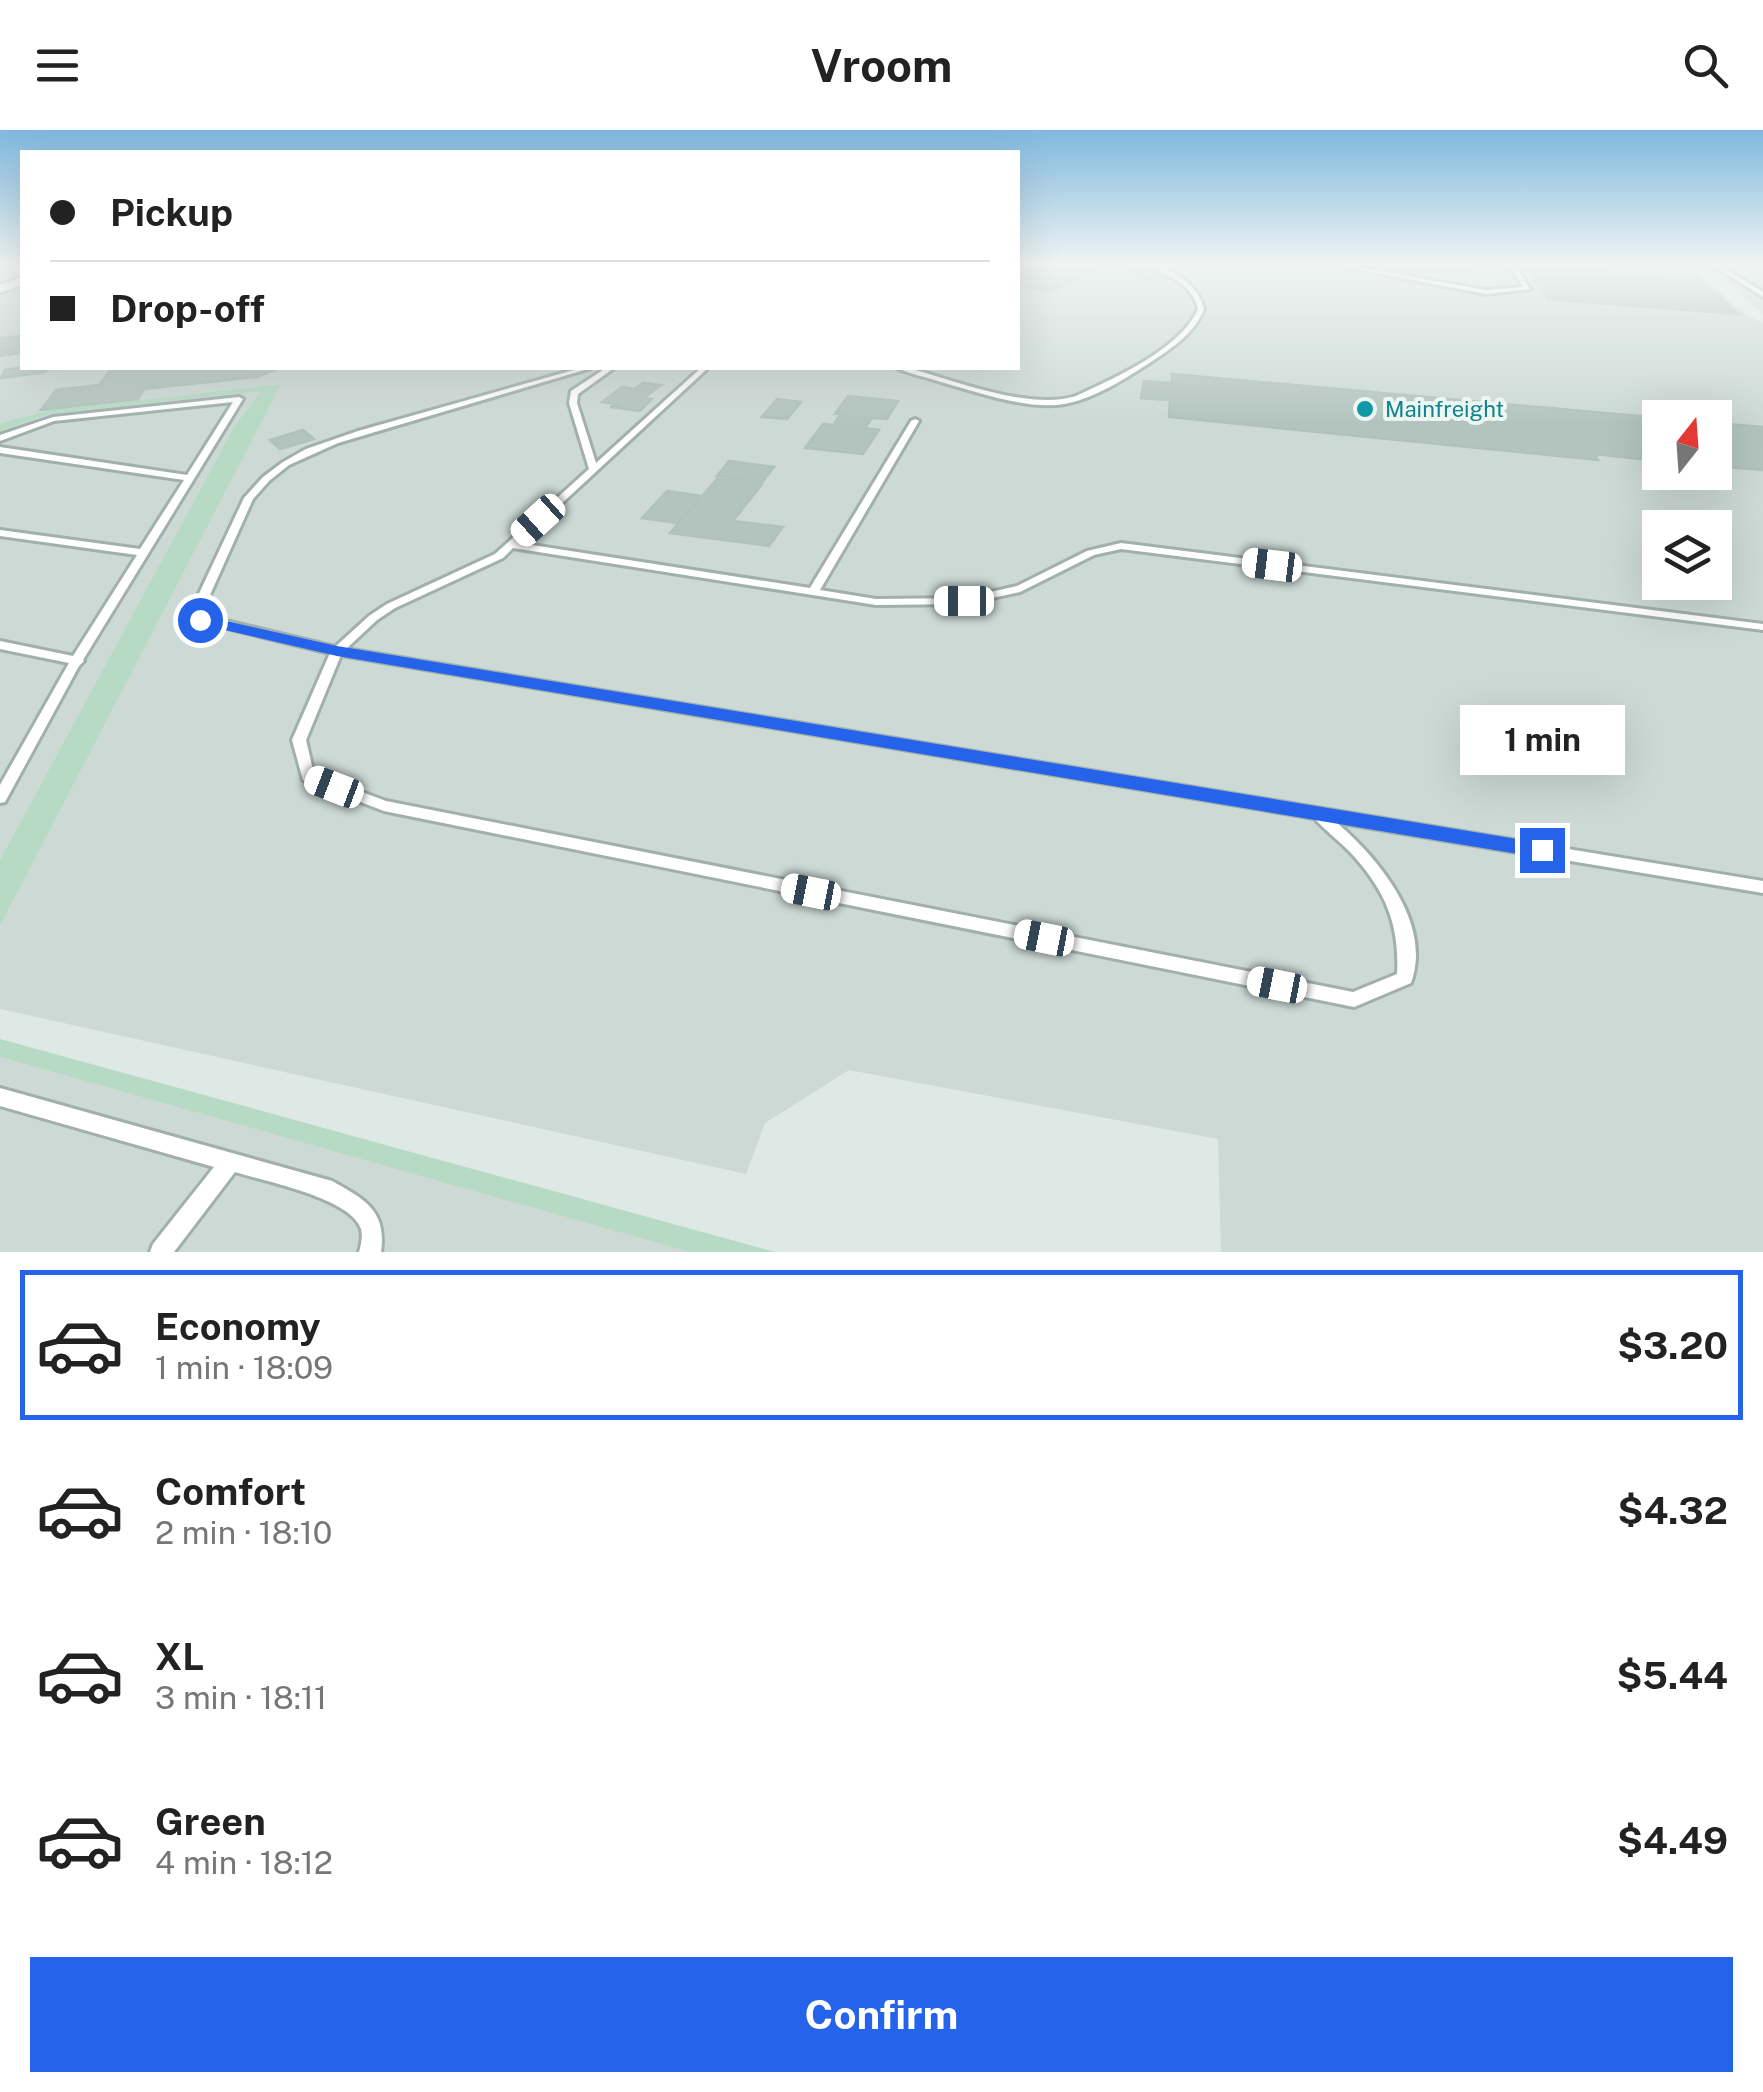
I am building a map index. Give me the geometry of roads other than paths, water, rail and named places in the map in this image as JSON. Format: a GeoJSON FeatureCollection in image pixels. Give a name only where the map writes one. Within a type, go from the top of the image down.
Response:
{"type":"FeatureCollection","features":[{"type":"Feature","properties":{"kind":"lane"},"geometry":{"type":"LineString","coordinates":[[909,370],[1029,400],[1068,402],[1159,354],[1188,332],[1199,317]]}},
{"type":"Feature","properties":{"kind":"lane"},"geometry":{"type":"LineString","coordinates":[[580,370],[322,447],[282,466],[259,484],[194,617],[337,651],[1763,887]]}},
{"type":"Feature","properties":{"kind":"lane"},"geometry":{"type":"LineString","coordinates":[[594,470],[572,402],[574,393],[607,370]]}},
{"type":"Feature","properties":{"kind":"lane"},"geometry":{"type":"LineString","coordinates":[[703,370],[499,556],[432,585],[373,618],[337,651],[299,740],[308,777],[384,806],[1354,1000],[1405,978],[1409,951],[1401,916],[1387,884],[1352,843],[1318,815]]}},
{"type":"Feature","properties":{"kind":"lane"},"geometry":{"type":"LineString","coordinates":[[0,438],[54,419],[238,398],[78,661],[0,798]]}},
{"type":"Feature","properties":{"kind":"lane"},"geometry":{"type":"LineString","coordinates":[[813,593],[915,420]]}},
{"type":"Feature","properties":{"kind":"lane"},"geometry":{"type":"LineString","coordinates":[[0,450],[191,478]]}},
{"type":"Feature","properties":{"kind":"lane"},"geometry":{"type":"LineString","coordinates":[[0,533],[144,553]]}},
{"type":"Feature","properties":{"kind":"lane"},"geometry":{"type":"LineString","coordinates":[[511,545],[876,602],[964,601],[1020,589],[1091,553],[1121,546],[1763,627]]}},
{"type":"Feature","properties":{"kind":"lane"},"geometry":{"type":"LineString","coordinates":[[0,646],[78,661]]}},
{"type":"Feature","properties":{"kind":"lane"},"geometry":{"type":"LineString","coordinates":[[2,1100],[325,1188],[358,1208],[372,1222],[370,1252]]}},
{"type":"Feature","properties":{"kind":"lane"},"geometry":{"type":"LineString","coordinates":[[160,1252],[231,1161]]}},
{"type":"Feature","properties":{"kind":"place","name":"Mainfreight"},"geometry":{"type":"Point","coordinates":[1365,409]}}]}
